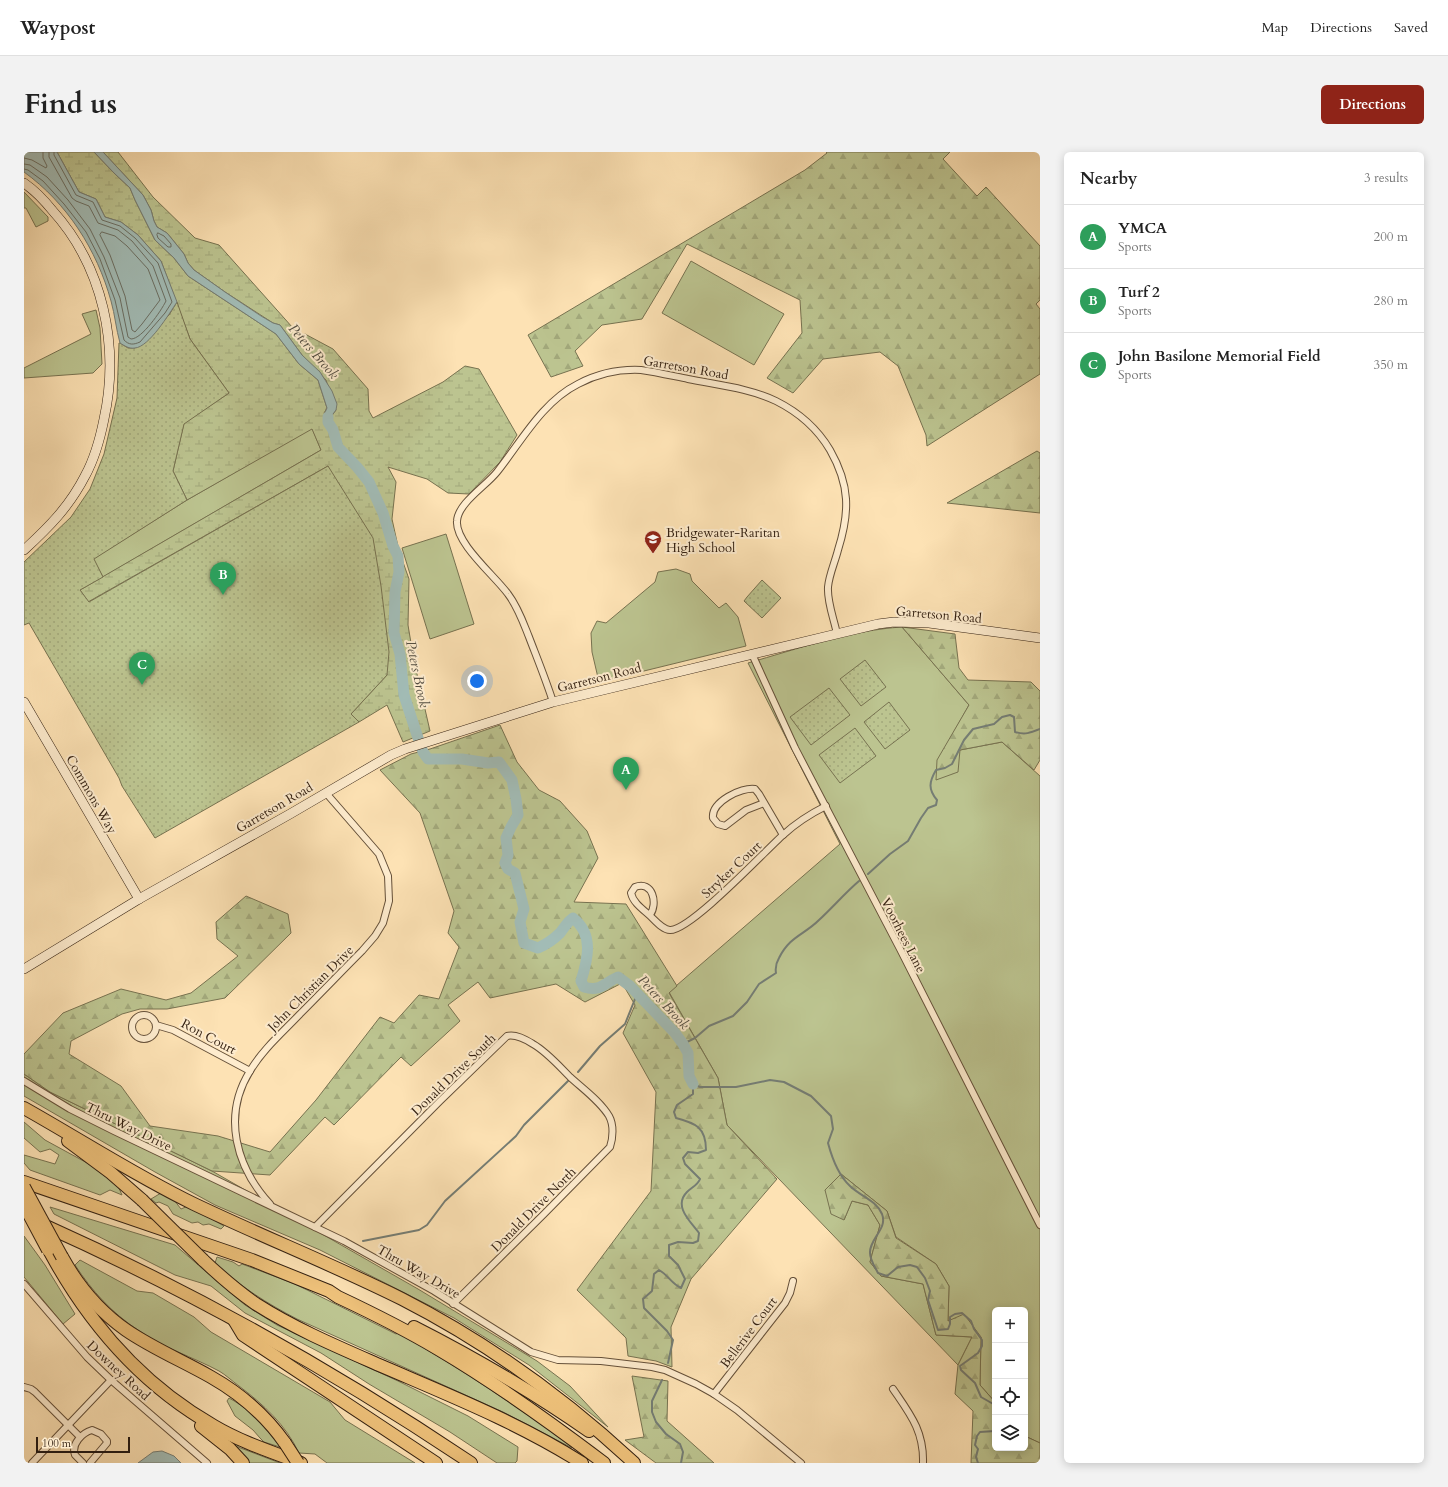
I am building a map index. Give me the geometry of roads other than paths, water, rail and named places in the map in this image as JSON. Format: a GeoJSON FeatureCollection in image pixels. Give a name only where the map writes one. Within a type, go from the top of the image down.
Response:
{"type":"FeatureCollection","features":[{"type":"Feature","properties":{"kind":"highway"},"geometry":{"type":"LineString","coordinates":[[24,1108],[111,1173],[142,1200],[203,1260],[241,1293],[285,1321],[343,1349],[476,1408],[532,1435],[582,1463]]}},
{"type":"Feature","properties":{"kind":"highway"},"geometry":{"type":"LineString","coordinates":[[24,1108],[122,1166],[174,1194],[260,1235],[372,1284],[433,1316],[489,1349],[553,1394],[598,1430],[633,1463]]}},
{"type":"Feature","properties":{"kind":"highway"},"geometry":{"type":"LineString","coordinates":[[24,1182],[252,1260],[329,1291],[417,1337],[459,1361],[551,1423],[604,1463]]}},
{"type":"Feature","properties":{"kind":"highway"},"geometry":{"type":"LineString","coordinates":[[24,1187],[62,1257],[82,1288],[104,1313],[136,1337],[228,1387],[254,1408],[274,1428],[299,1463]]}},
{"type":"Feature","properties":{"kind":"highway"},"geometry":{"type":"LineString","coordinates":[[24,1205],[72,1291],[84,1309],[109,1340],[149,1379],[181,1405],[215,1426],[247,1442],[299,1463]]}},
{"type":"Feature","properties":{"kind":"highway"},"geometry":{"type":"LineString","coordinates":[[24,1216],[156,1278],[298,1355],[373,1400],[471,1463]]}},
{"type":"Feature","properties":{"kind":"highway"},"geometry":{"type":"LineString","coordinates":[[329,1291],[341,1292],[466,1354],[551,1405],[633,1463]]}},
{"type":"Feature","properties":{"kind":"highway"},"geometry":{"type":"LineString","coordinates":[[234,1320],[243,1335],[436,1463]]}},
{"type":"Feature","properties":{"kind":"highway"},"geometry":{"type":"LineString","coordinates":[[181,1405],[190,1417],[230,1449],[243,1463]]}},
{"type":"Feature","properties":{"kind":"street"},"geometry":{"type":"LineString","coordinates":[[24,182],[58,217],[75,240],[83,255],[92,274],[103,306],[108,330],[110,353],[108,400],[102,432],[91,463],[82,482],[66,506],[50,526],[24,550]]}},
{"type":"Feature","properties":{"kind":"street","name":"Garretson Road"},"geometry":{"type":"LineString","coordinates":[[553,702],[517,608],[508,593],[460,538],[456,522],[460,510],[492,478],[551,403],[564,392],[578,384],[609,373],[640,370],[761,395],[786,406],[814,429],[830,451],[839,470],[847,507],[845,528],[828,587],[837,634]]}},
{"type":"Feature","properties":{"kind":"street","name":"Garretson Road"},"geometry":{"type":"LineString","coordinates":[[24,968],[139,899],[391,755],[435,738],[553,702],[878,624],[908,622],[929,623],[1040,638]]}},
{"type":"Feature","properties":{"kind":"street","name":"Voorhees Lane"},"geometry":{"type":"LineString","coordinates":[[752,654],[795,748],[1040,1225]]}},
{"type":"Feature","properties":{"kind":"street","name":"Commons Way"},"geometry":{"type":"LineString","coordinates":[[24,702],[139,899]]}},
{"type":"Feature","properties":{"kind":"street"},"geometry":{"type":"LineString","coordinates":[[764,803],[746,810],[725,826],[718,824],[713,818],[713,811],[718,805],[728,798],[740,791],[755,789],[757,791],[783,835]]}},
{"type":"Feature","properties":{"kind":"street","name":"John Christian Drive"},"geometry":{"type":"LineString","coordinates":[[273,1207],[251,1180],[241,1159],[236,1137],[234,1125],[238,1100],[245,1079],[263,1052],[371,941],[383,923],[389,901],[389,887],[384,864],[379,854],[326,793]]}},
{"type":"Feature","properties":{"kind":"street","name":"Stryker Court"},"geometry":{"type":"LineString","coordinates":[[650,915],[654,908],[652,894],[648,888],[644,886],[636,887],[632,891],[633,898],[650,915],[664,928],[667,930],[676,929],[683,926],[709,905],[783,835],[805,817],[826,806]]}},
{"type":"Feature","properties":{"kind":"street","name":"Ron Court"},"geometry":{"type":"LineString","coordinates":[[156,1025],[156,1029],[152,1036],[144,1039],[137,1037],[134,1034],[132,1027],[132,1023],[137,1017],[144,1015],[152,1018],[156,1025],[173,1030],[250,1071]]}},
{"type":"Feature","properties":{"kind":"street","name":"Donald Drive South"},"geometry":{"type":"LineString","coordinates":[[315,1227],[507,1036],[517,1036],[534,1044],[543,1051],[601,1106],[610,1117],[611,1122]]}},
{"type":"Feature","properties":{"kind":"street","name":"Thru Way Drive"},"geometry":{"type":"LineString","coordinates":[[24,1081],[70,1110],[350,1244],[434,1291],[523,1347],[540,1356],[558,1360],[601,1361],[652,1367],[665,1370],[714,1394],[737,1410],[801,1463]]}},
{"type":"Feature","properties":{"kind":"street","name":"Donald Drive North"},"geometry":{"type":"LineString","coordinates":[[453,1304],[610,1146],[612,1135],[611,1122]]}},
{"type":"Feature","properties":{"kind":"street","name":"Bellerive Court"},"geometry":{"type":"LineString","coordinates":[[714,1394],[785,1303],[790,1293],[793,1281]]}},
{"type":"Feature","properties":{"kind":"street","name":"Downey Road"},"geometry":{"type":"LineString","coordinates":[[24,1284],[87,1357],[111,1380],[207,1463]]}},
{"type":"Feature","properties":{"kind":"street"},"geometry":{"type":"LineString","coordinates":[[32,1463],[111,1380]]}},
{"type":"Feature","properties":{"kind":"street"},"geometry":{"type":"LineString","coordinates":[[24,1388],[31,1389],[35,1392],[80,1437]]}},
{"type":"Feature","properties":{"kind":"street"},"geometry":{"type":"LineString","coordinates":[[893,1389],[917,1427],[923,1445],[923,1463]]}},
{"type":"Feature","properties":{"kind":"street"},"geometry":{"type":"LineString","coordinates":[[83,1463],[75,1455],[74,1448],[80,1437],[92,1430],[101,1434],[107,1443],[90,1463]]}},
{"type":"Feature","properties":{"kind":"water"},"geometry":{"type":"Polygon","coordinates":[[[24,152],[57,152],[79,192],[96,199],[105,217],[121,222],[138,235],[161,261],[177,302],[164,322],[146,342],[140,346],[131,348],[120,343],[105,282],[89,246],[67,213],[54,198],[40,184],[24,172],[24,152]]]}},
{"type":"Feature","properties":{"kind":"water"},"geometry":{"type":"Polygon","coordinates":[[[94,152],[103,152],[143,195],[151,210],[157,227],[167,233],[184,254],[188,263],[194,270],[261,316],[280,325],[302,355],[320,372],[332,391],[337,404],[336,410],[330,418],[333,430],[328,426],[324,418],[327,408],[318,380],[299,364],[276,334],[188,276],[174,258],[155,240],[130,188],[94,152]]]}},
{"type":"Feature","properties":{"kind":"water"},"geometry":{"type":"Polygon","coordinates":[[[162,1451],[174,1456],[181,1463],[138,1463],[153,1452],[162,1451]]]}},
{"type":"Feature","properties":{"kind":"waterway","name":"Peters Brook"},"geometry":{"type":"LineString","coordinates":[[328,417],[328,422],[333,430],[338,447],[369,482],[383,513],[393,546],[398,556],[399,572],[395,592],[394,633],[400,654],[404,695],[423,752],[428,759],[462,759],[488,763],[499,762],[512,780],[518,815],[506,838],[508,855],[505,863],[508,869],[515,873],[524,909],[520,922],[524,943],[538,948],[550,942],[573,918],[580,924],[587,939],[588,947],[586,964],[581,981],[584,987],[599,988],[618,977],[630,986],[675,1033],[683,1044],[688,1053],[689,1076],[693,1084]]}},
{"type":"Feature","properties":{"kind":"waterway"},"geometry":{"type":"LineString","coordinates":[[868,874],[890,854],[908,841],[928,808],[936,805],[937,800],[930,785],[934,774],[936,770],[945,768],[952,764],[964,740],[973,729],[994,724],[1002,717],[1010,715],[1014,717],[1015,732],[1028,733],[1040,729]]}},
{"type":"Feature","properties":{"kind":"waterway"},"geometry":{"type":"LineString","coordinates":[[683,1044],[695,1038],[709,1026],[733,1016],[747,1002],[759,984],[776,973],[777,962],[788,945],[813,925],[859,881]]}},
{"type":"Feature","properties":{"kind":"waterway"},"geometry":{"type":"LineString","coordinates":[[578,1072],[600,1046],[625,1024],[637,994]]}},
{"type":"Feature","properties":{"kind":"waterway","name":"Peters Brook"},"geometry":{"type":"LineString","coordinates":[[668,1363],[673,1340],[667,1331],[644,1308],[643,1299],[652,1291],[654,1274],[659,1270],[681,1288],[685,1279],[678,1265],[669,1256],[669,1245],[678,1242],[693,1243],[698,1241],[699,1233],[684,1213],[682,1203],[683,1197],[700,1179],[685,1164],[683,1158],[688,1152],[698,1153],[706,1150],[702,1131],[694,1124],[676,1118],[674,1112],[677,1105],[693,1094],[693,1084],[700,1087],[736,1087],[770,1080],[784,1082],[811,1096],[831,1116],[833,1129],[828,1143],[839,1172],[854,1190],[876,1205],[882,1214],[883,1224],[870,1248],[870,1256],[878,1273],[887,1276],[898,1267],[910,1265],[917,1267],[925,1278],[930,1291],[928,1300],[938,1330],[948,1329],[950,1317],[955,1314],[962,1313],[971,1321],[974,1329],[982,1340],[982,1346],[978,1353],[960,1366],[961,1370],[975,1383],[981,1397],[992,1403]]}},
{"type":"Feature","properties":{"kind":"waterway"},"geometry":{"type":"LineString","coordinates":[[363,1241],[419,1230],[427,1225],[445,1201],[516,1136],[524,1125],[568,1081]]}},
{"type":"Feature","properties":{"kind":"waterway"},"geometry":{"type":"LineString","coordinates":[[662,1380],[652,1401],[652,1412],[656,1422],[666,1434],[680,1444],[683,1452],[681,1463]]}},
{"type":"Feature","properties":{"kind":"waterway","name":"Peters Brook"},"geometry":{"type":"LineString","coordinates":[[978,1463],[976,1457],[978,1449],[975,1445],[977,1436],[980,1432],[992,1431]]}},
{"type":"Feature","properties":{"kind":"place","name":"Bridgewater-Raritan High School"},"geometry":{"type":"Point","coordinates":[653,554]}},
{"type":"Feature","properties":{"kind":"place","name":"Turf 2"},"geometry":{"type":"Point","coordinates":[223,595]}},
{"type":"Feature","properties":{"kind":"place","name":"John Basilone Memorial Field"},"geometry":{"type":"Point","coordinates":[142,685]}},
{"type":"Feature","properties":{"kind":"place","name":"YMCA"},"geometry":{"type":"Point","coordinates":[626,790]}}]}
